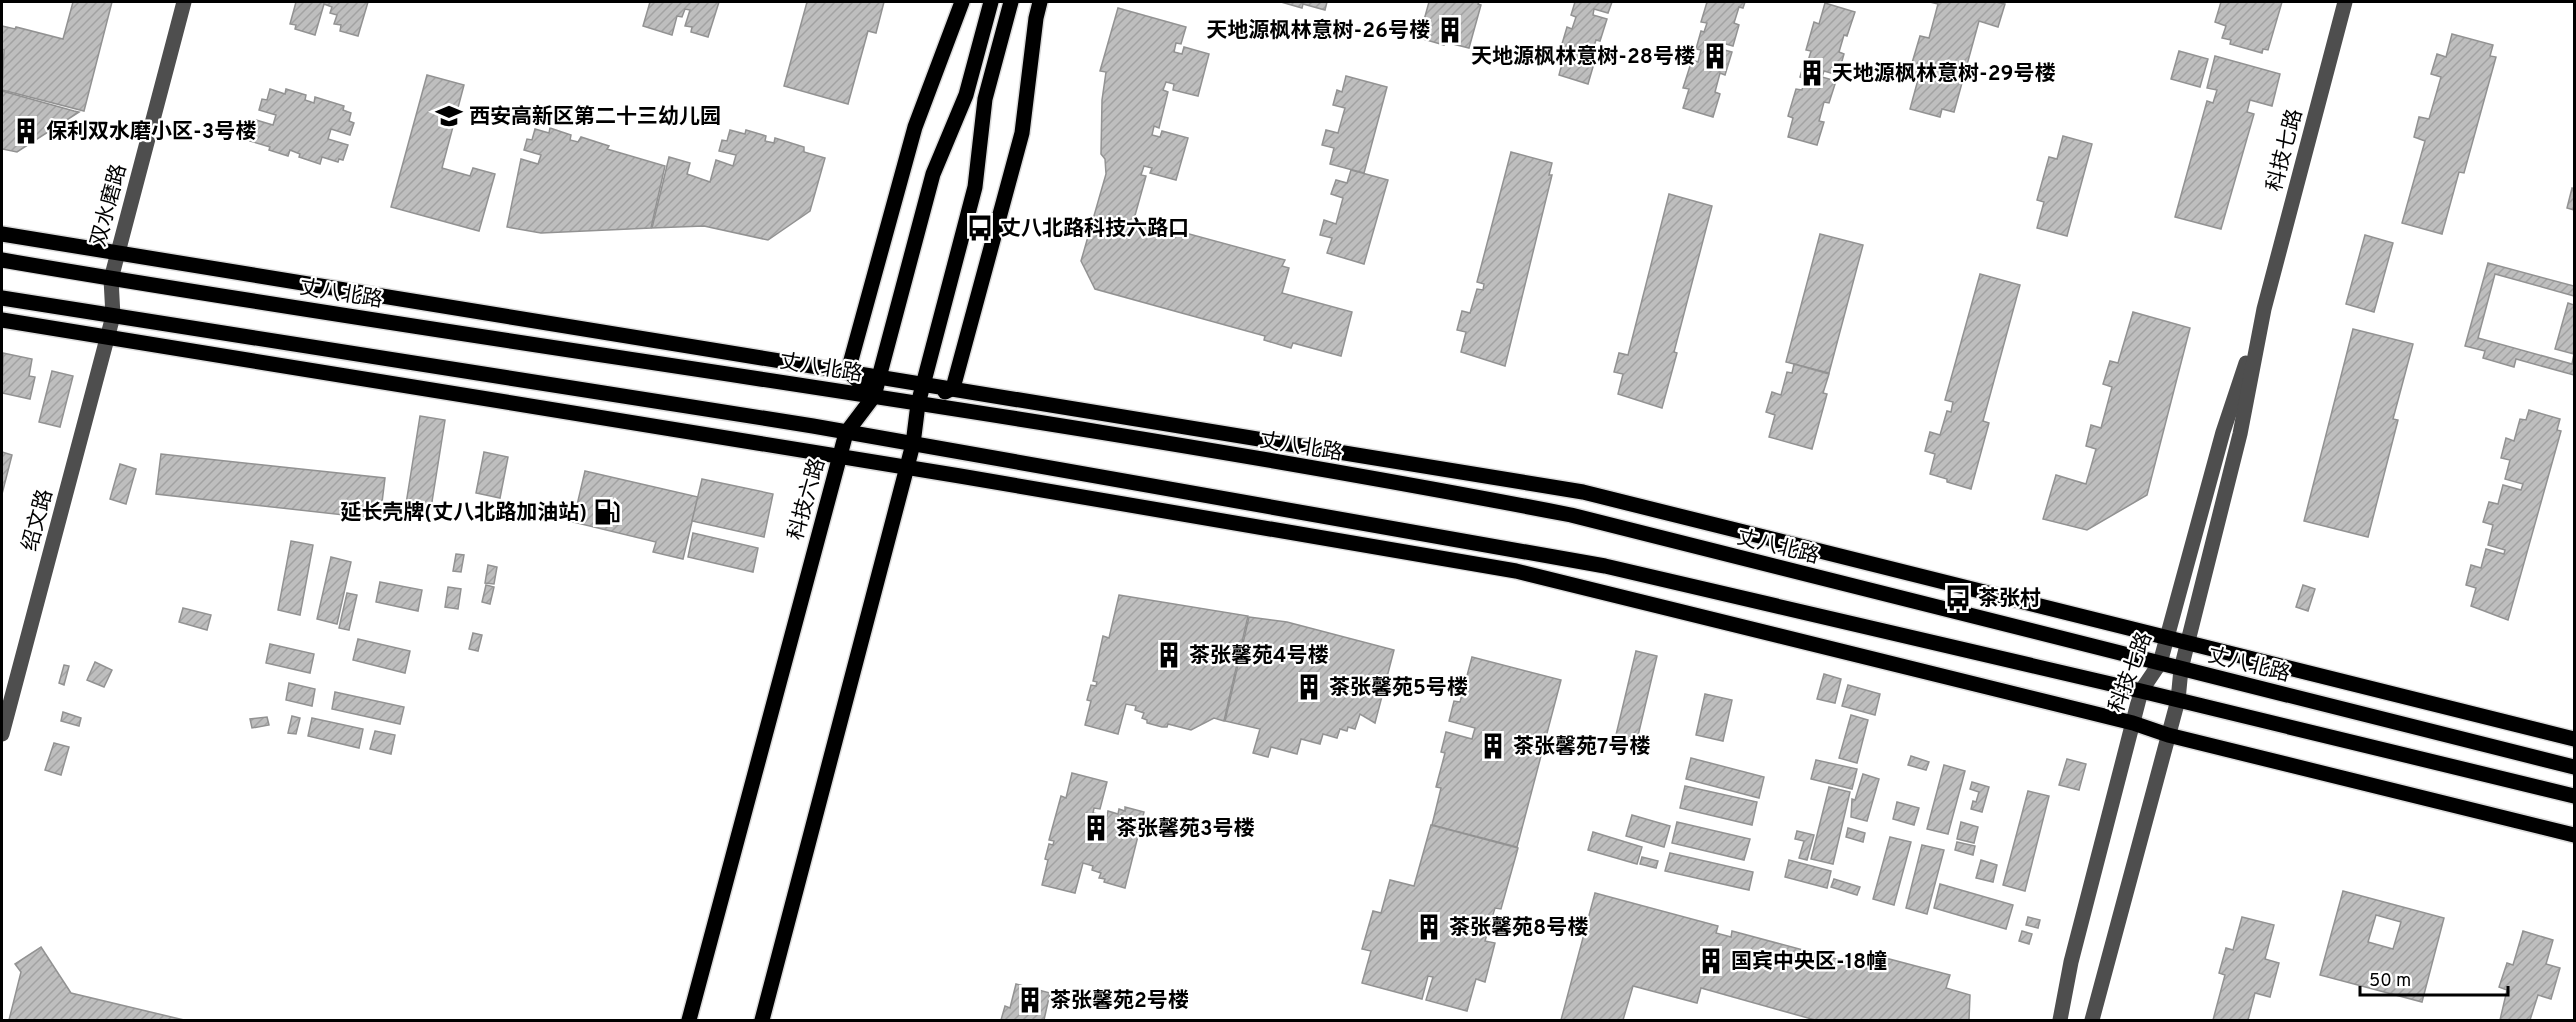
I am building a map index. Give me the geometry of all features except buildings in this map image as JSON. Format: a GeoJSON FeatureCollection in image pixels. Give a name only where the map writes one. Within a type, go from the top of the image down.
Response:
{"type":"FeatureCollection","features":[{"type":"Feature","properties":{"kind":"main road"},"geometry":{"type":"LineString","coordinates":[[848,371],[915,127],[962,2]]}},
{"type":"Feature","properties":{"kind":"main road","name":"科技六路"},"geometry":{"type":"LineString","coordinates":[[689,1020],[846,433],[874,396],[933,174],[966,95],[991,2]]}},
{"type":"Feature","properties":{"kind":"main road"},"geometry":{"type":"LineString","coordinates":[[762,1020],[913,444],[923,383],[975,187],[985,99],[1011,2]]}},
{"type":"Feature","properties":{"kind":"main road"},"geometry":{"type":"LineString","coordinates":[[953,388],[1022,133],[1040,2]]}},
{"type":"Feature","properties":{"kind":"main road"},"geometry":{"type":"LineString","coordinates":[[2,234],[1583,492],[2574,739]]}},
{"type":"Feature","properties":{"kind":"main road","name":"丈八北路"},"geometry":{"type":"LineString","coordinates":[[2,260],[111,279],[874,396],[1448,492],[1571,515],[2574,767]]}},
{"type":"Feature","properties":{"kind":"main road"},"geometry":{"type":"LineString","coordinates":[[2,298],[913,444],[1605,566],[2141,691],[2574,796]]}},
{"type":"Feature","properties":{"kind":"main road"},"geometry":{"type":"LineString","coordinates":[[2,320],[907,467],[1516,571],[2133,723],[2168,735],[2574,835]]}},
{"type":"Feature","properties":{"kind":"main road"},"geometry":{"type":"LineString","coordinates":[[848,371],[874,396]]}},
{"type":"Feature","properties":{"kind":"main road"},"geometry":{"type":"LineString","coordinates":[[918,404],[953,388]]}},
{"type":"Feature","properties":{"kind":"street","name":"双水磨路"},"geometry":{"type":"LineString","coordinates":[[113,316],[111,279],[184,2]]}},
{"type":"Feature","properties":{"kind":"street","name":"科技七路"},"geometry":{"type":"LineString","coordinates":[[2091,1020],[2178,700],[2181,669],[2240,434],[2265,309],[2345,2]]}},
{"type":"Feature","properties":{"kind":"street","name":"科技七路"},"geometry":{"type":"LineString","coordinates":[[2060,1020],[2071,962],[2141,691],[2160,663],[2223,432],[2265,309]]}},
{"type":"Feature","properties":{"kind":"street","name":"绍文路"},"geometry":{"type":"LineString","coordinates":[[2,734],[113,316]]}},
{"type":"Feature","properties":{"kind":"place","name":"天地源枫林意树-26号楼"},"geometry":{"type":"Point","coordinates":[1450,30]}},
{"type":"Feature","properties":{"kind":"place","name":"天地源枫林意树-28号楼"},"geometry":{"type":"Point","coordinates":[1715,56]}},
{"type":"Feature","properties":{"kind":"place","name":"天地源枫林意树-29号楼"},"geometry":{"type":"Point","coordinates":[1812,73]}},
{"type":"Feature","properties":{"kind":"place","name":"西安高新区第二十三幼儿园"},"geometry":{"type":"Point","coordinates":[449,116]}},
{"type":"Feature","properties":{"kind":"place","name":"保利双水磨小区-3号楼"},"geometry":{"type":"Point","coordinates":[26,131]}},
{"type":"Feature","properties":{"kind":"place","name":"丈八北路科技六路口"},"geometry":{"type":"Point","coordinates":[980,228]}},
{"type":"Feature","properties":{"kind":"place","name":"延长壳牌(丈八北路加油站)"},"geometry":{"type":"Point","coordinates":[607,512]}},
{"type":"Feature","properties":{"kind":"place","name":"茶张村"},"geometry":{"type":"Point","coordinates":[1958,598]}},
{"type":"Feature","properties":{"kind":"place","name":"茶张馨苑4号楼"},"geometry":{"type":"Point","coordinates":[1169,655]}},
{"type":"Feature","properties":{"kind":"place","name":"茶张馨苑5号楼"},"geometry":{"type":"Point","coordinates":[1309,687]}},
{"type":"Feature","properties":{"kind":"place","name":"茶张馨苑7号楼"},"geometry":{"type":"Point","coordinates":[1493,746]}},
{"type":"Feature","properties":{"kind":"place","name":"茶张馨苑3号楼"},"geometry":{"type":"Point","coordinates":[1096,828]}},
{"type":"Feature","properties":{"kind":"place","name":"茶张馨苑8号楼"},"geometry":{"type":"Point","coordinates":[1429,927]}},
{"type":"Feature","properties":{"kind":"place","name":"国宾中央区-18幢"},"geometry":{"type":"Point","coordinates":[1711,961]}},
{"type":"Feature","properties":{"kind":"place","name":"茶张馨苑2号楼"},"geometry":{"type":"Point","coordinates":[1030,1000]}}]}
